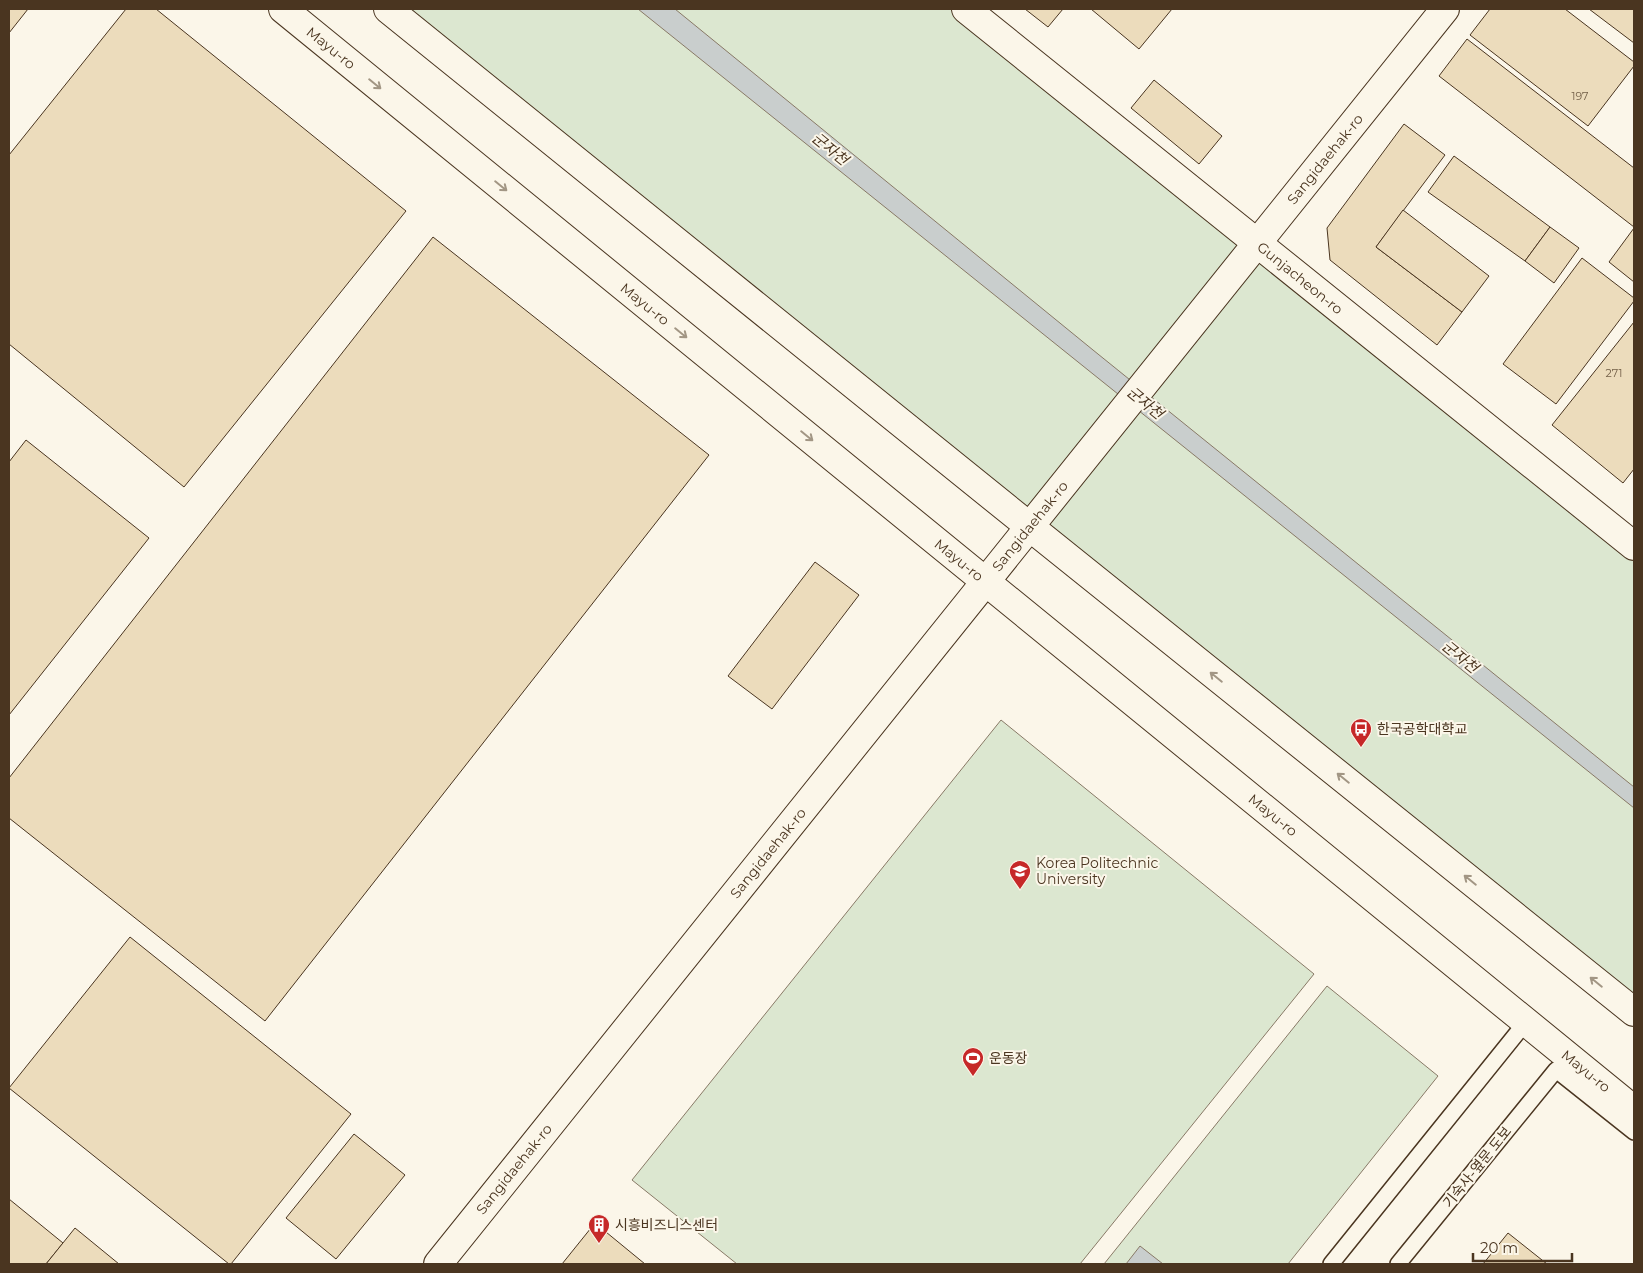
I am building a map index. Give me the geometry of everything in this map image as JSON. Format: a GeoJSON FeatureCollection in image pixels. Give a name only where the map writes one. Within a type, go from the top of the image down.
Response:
{"type":"FeatureCollection","features":[{"type":"Feature","properties":{"kind":"street","name":"Mayu-ro"},"geometry":{"type":"LineString","coordinates":[[283,9],[1634,1110]]}},
{"type":"Feature","properties":{"kind":"street"},"geometry":{"type":"LineString","coordinates":[[388,9],[1634,1012]]}},
{"type":"Feature","properties":{"kind":"street","name":"Gunjacheon-ro"},"geometry":{"type":"LineString","coordinates":[[966,9],[1634,546]]}},
{"type":"Feature","properties":{"kind":"street","name":"Sangidaehak-ro"},"geometry":{"type":"LineString","coordinates":[[438,1264],[1445,9]]}},
{"type":"Feature","properties":{"kind":"lane"},"geometry":{"type":"LineString","coordinates":[[1331,1264],[1526,1022]]}},
{"type":"Feature","properties":{"kind":"lane","name":"기숙사-옆문 도보"},"geometry":{"type":"LineString","coordinates":[[1398,1264],[1556,1070],[1634,1132]]}},
{"type":"Feature","properties":{"kind":"green space"},"geometry":{"type":"Polygon","coordinates":[[[389,9],[966,9],[1634,546],[1634,1010],[389,9]]]}},
{"type":"Feature","properties":{"kind":"green space","name":"운동장"},"geometry":{"type":"Polygon","coordinates":[[[1001,720],[1314,974],[1080,1264],[737,1264],[632,1180],[1001,720]]]}},
{"type":"Feature","properties":{"kind":"green space"},"geometry":{"type":"Polygon","coordinates":[[[1327,986],[1438,1076],[1288,1264],[1104,1264],[1327,986]]]}},
{"type":"Feature","properties":{"kind":"water","name":"군자천"},"geometry":{"type":"Polygon","coordinates":[[[638,9],[675,9],[1634,787],[1634,808],[638,9]]]}},
{"type":"Feature","properties":{"kind":"water"},"geometry":{"type":"Polygon","coordinates":[[[1140,1246],[1163,1264],[1126,1264],[1140,1246]]]}},
{"type":"Feature","properties":{"kind":"building"},"geometry":{"type":"Polygon","coordinates":[[[9,9],[28,9],[9,33],[9,9]]]}},
{"type":"Feature","properties":{"kind":"building"},"geometry":{"type":"Polygon","coordinates":[[[126,9],[156,9],[406,211],[184,487],[9,344],[9,155],[126,9]]]}},
{"type":"Feature","properties":{"kind":"building"},"geometry":{"type":"Polygon","coordinates":[[[1025,9],[1063,9],[1048,27],[1025,9]]]}},
{"type":"Feature","properties":{"kind":"building"},"geometry":{"type":"Polygon","coordinates":[[[1091,9],[1172,9],[1139,49],[1091,9]]]}},
{"type":"Feature","properties":{"kind":"building"},"geometry":{"type":"Polygon","coordinates":[[[1490,9],[1565,9],[1634,62],[1634,66],[1588,126],[1470,35],[1490,9]]]}},
{"type":"Feature","properties":{"kind":"building"},"geometry":{"type":"Polygon","coordinates":[[[1589,9],[1634,9],[1634,43],[1589,9]]]}},
{"type":"Feature","properties":{"kind":"building"},"geometry":{"type":"Polygon","coordinates":[[[1467,39],[1634,168],[1634,227],[1439,76],[1467,39]]]}},
{"type":"Feature","properties":{"kind":"building"},"geometry":{"type":"Polygon","coordinates":[[[1154,80],[1222,136],[1199,164],[1131,108],[1154,80]]]}},
{"type":"Feature","properties":{"kind":"building"},"geometry":{"type":"Polygon","coordinates":[[[1404,124],[1445,155],[1376,247],[1462,312],[1437,345],[1330,260],[1327,228],[1404,124]]]}},
{"type":"Feature","properties":{"kind":"building"},"geometry":{"type":"Polygon","coordinates":[[[1454,156],[1550,227],[1525,261],[1428,192],[1454,156]]]}},
{"type":"Feature","properties":{"kind":"building"},"geometry":{"type":"Polygon","coordinates":[[[1403,210],[1489,276],[1462,312],[1376,247],[1403,210]]]}},
{"type":"Feature","properties":{"kind":"building"},"geometry":{"type":"Polygon","coordinates":[[[1550,227],[1579,248],[1554,283],[1525,261],[1550,227]]]}},
{"type":"Feature","properties":{"kind":"building"},"geometry":{"type":"Polygon","coordinates":[[[1634,228],[1634,282],[1609,262],[1634,228]]]}},
{"type":"Feature","properties":{"kind":"building"},"geometry":{"type":"Polygon","coordinates":[[[433,237],[709,455],[265,1021],[9,818],[9,778],[433,237]]]}},
{"type":"Feature","properties":{"kind":"building"},"geometry":{"type":"Polygon","coordinates":[[[1582,258],[1634,298],[1634,301],[1556,404],[1503,364],[1582,258]]]}},
{"type":"Feature","properties":{"kind":"building"},"geometry":{"type":"Polygon","coordinates":[[[1634,322],[1634,469],[1623,483],[1552,425],[1634,322]]]}},
{"type":"Feature","properties":{"kind":"building"},"geometry":{"type":"Polygon","coordinates":[[[26,440],[149,538],[9,715],[9,462],[26,440]]]}},
{"type":"Feature","properties":{"kind":"building"},"geometry":{"type":"Polygon","coordinates":[[[815,562],[859,595],[772,709],[728,676],[815,562]]]}},
{"type":"Feature","properties":{"kind":"building"},"geometry":{"type":"Polygon","coordinates":[[[130,937],[351,1114],[231,1264],[9,1088],[130,937]]]}},
{"type":"Feature","properties":{"kind":"building"},"geometry":{"type":"Polygon","coordinates":[[[354,1134],[405,1175],[336,1259],[286,1218],[354,1134]]]}},
{"type":"Feature","properties":{"kind":"building"},"geometry":{"type":"Polygon","coordinates":[[[9,1199],[63,1243],[46,1264],[9,1264],[9,1199]]]}},
{"type":"Feature","properties":{"kind":"building","name":"시흥비즈니스센터"},"geometry":{"type":"Polygon","coordinates":[[[595,1223],[645,1264],[562,1264],[595,1223]]]}},
{"type":"Feature","properties":{"kind":"building"},"geometry":{"type":"Polygon","coordinates":[[[75,1228],[119,1264],[46,1264],[75,1228]]]}},
{"type":"Feature","properties":{"kind":"building"},"geometry":{"type":"Polygon","coordinates":[[[1508,1233],[1547,1264],[1483,1264],[1508,1233]]]}},
{"type":"Feature","properties":{"kind":"place","name":"한국공학대햑교"},"geometry":{"type":"Point","coordinates":[1361,748]}},
{"type":"Feature","properties":{"kind":"place","name":"Korea Politechnic University"},"geometry":{"type":"Point","coordinates":[1020,890]}},
{"type":"Feature","properties":{"kind":"place","name":"운동장"},"geometry":{"type":"Point","coordinates":[973,1077]}},
{"type":"Feature","properties":{"kind":"place","name":"시흥비즈니스센터"},"geometry":{"type":"Point","coordinates":[599,1244]}}]}
